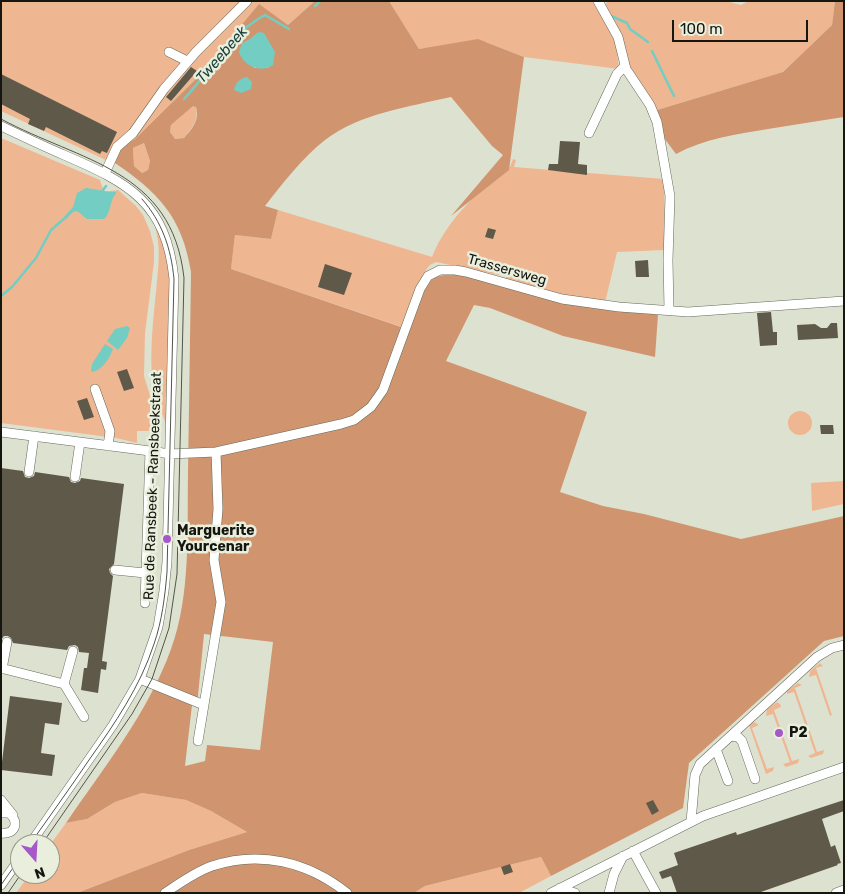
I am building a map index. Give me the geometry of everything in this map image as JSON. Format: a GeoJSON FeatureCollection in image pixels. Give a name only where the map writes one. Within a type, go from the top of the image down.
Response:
{"type":"FeatureCollection","features":[{"type":"Feature","properties":{"kind":"street"},"geometry":{"type":"LineString","coordinates":[[104,173],[117,147],[133,133],[156,97],[187,61],[247,1]]}},
{"type":"Feature","properties":{"kind":"street"},"geometry":{"type":"LineString","coordinates":[[598,1],[618,37],[625,66],[654,114],[664,158],[670,203],[669,310]]}},
{"type":"Feature","properties":{"kind":"street"},"geometry":{"type":"LineString","coordinates":[[169,52],[187,61]]}},
{"type":"Feature","properties":{"kind":"street"},"geometry":{"type":"LineString","coordinates":[[590,133],[617,74],[625,66]]}},
{"type":"Feature","properties":{"kind":"street","name":"Rue de Ransbeek - Ransbeekstraat"},"geometry":{"type":"LineString","coordinates":[[1,126],[104,173],[129,188],[147,205],[163,232],[172,259],[174,285],[166,562],[163,602],[154,643],[140,679],[113,725],[37,834]]}},
{"type":"Feature","properties":{"kind":"street","name":"Trassersweg"},"geometry":{"type":"LineString","coordinates":[[1,432],[169,454],[216,452],[354,420],[375,403],[386,383],[420,289],[428,276],[434,271],[466,272],[562,299],[619,307],[688,312],[844,301]]}},
{"type":"Feature","properties":{"kind":"street"},"geometry":{"type":"LineString","coordinates":[[95,389],[110,431],[108,446]]}},
{"type":"Feature","properties":{"kind":"street"},"geometry":{"type":"LineString","coordinates":[[30,472],[34,436]]}},
{"type":"Feature","properties":{"kind":"street"},"geometry":{"type":"LineString","coordinates":[[75,477],[80,442]]}},
{"type":"Feature","properties":{"kind":"street"},"geometry":{"type":"LineString","coordinates":[[144,602],[150,451]]}},
{"type":"Feature","properties":{"kind":"street"},"geometry":{"type":"LineString","coordinates":[[198,741],[221,602],[214,560],[218,509],[216,452]]}},
{"type":"Feature","properties":{"kind":"street"},"geometry":{"type":"LineString","coordinates":[[115,570],[146,573]]}},
{"type":"Feature","properties":{"kind":"street"},"geometry":{"type":"LineString","coordinates":[[7,642],[2,669],[64,684]]}},
{"type":"Feature","properties":{"kind":"street"},"geometry":{"type":"LineString","coordinates":[[691,822],[696,772],[700,764],[817,657],[832,648],[844,645]]}},
{"type":"Feature","properties":{"kind":"street"},"geometry":{"type":"LineString","coordinates":[[72,651],[64,684],[84,717]]}},
{"type":"Feature","properties":{"kind":"street"},"geometry":{"type":"LineString","coordinates":[[140,679],[204,705]]}},
{"type":"Feature","properties":{"kind":"street"},"geometry":{"type":"LineString","coordinates":[[731,736],[738,737],[742,741],[755,779]]}},
{"type":"Feature","properties":{"kind":"street"},"geometry":{"type":"LineString","coordinates":[[716,749],[728,781]]}},
{"type":"Feature","properties":{"kind":"street"},"geometry":{"type":"LineString","coordinates":[[551,893],[691,822],[724,808],[844,767]]}},
{"type":"Feature","properties":{"kind":"street"},"geometry":{"type":"LineString","coordinates":[[1,800],[16,822],[14,829],[8,833],[1,833]]}},
{"type":"Feature","properties":{"kind":"street"},"geometry":{"type":"LineString","coordinates":[[1,813],[6,812],[13,815]]}},
{"type":"Feature","properties":{"kind":"street"},"geometry":{"type":"LineString","coordinates":[[633,851],[656,893]]}},
{"type":"Feature","properties":{"kind":"street"},"geometry":{"type":"LineString","coordinates":[[609,893],[614,874],[623,856]]}},
{"type":"Feature","properties":{"kind":"street"},"geometry":{"type":"LineString","coordinates":[[165,893],[184,880],[211,866],[229,861],[254,859],[276,860],[303,867],[328,879],[347,893]]}},
{"type":"Feature","properties":{"kind":"street"},"geometry":{"type":"LineString","coordinates":[[1,885],[10,872]]}},
{"type":"Feature","properties":{"kind":"street"},"geometry":{"type":"LineString","coordinates":[[560,888],[575,893]]}},
{"type":"Feature","properties":{"kind":"street"},"geometry":{"type":"LineString","coordinates":[[836,893],[844,890]]}},
{"type":"Feature","properties":{"kind":"shaded area"},"geometry":{"type":"Polygon","coordinates":[[[1,1],[315,1],[288,25],[259,5],[199,76],[135,139],[122,147],[110,162],[1,111],[1,1]]]}},
{"type":"Feature","properties":{"kind":"shaded area"},"geometry":{"type":"Polygon","coordinates":[[[315,1],[389,1],[419,49],[478,39],[524,57],[509,170],[451,216],[503,155],[492,146],[451,97],[369,117],[354,123],[325,140],[301,163],[265,206],[278,210],[271,239],[235,235],[231,269],[401,327],[425,286],[441,276],[453,274],[468,274],[658,315],[655,357],[563,336],[490,308],[474,305],[446,361],[587,412],[560,492],[603,506],[644,514],[741,539],[844,516],[844,636],[824,641],[689,763],[683,808],[551,876],[541,857],[425,886],[414,893],[77,893],[189,850],[247,832],[211,811],[186,800],[142,793],[115,802],[87,819],[66,823],[138,717],[161,673],[171,649],[182,607],[187,562],[191,272],[181,235],[165,207],[155,195],[112,161],[122,147],[135,139],[199,76],[259,4],[288,25],[315,1]],[[249,40],[245,42],[254,68],[268,68],[249,40]],[[193,106],[171,125],[170,132],[175,139],[184,138],[196,120],[196,107],[193,106]],[[144,143],[133,148],[134,166],[142,173],[148,170],[150,161],[144,143]],[[204,634],[197,706],[192,705],[185,766],[205,761],[207,745],[260,750],[273,642],[204,634]]]}},
{"type":"Feature","properties":{"kind":"shaded area"},"geometry":{"type":"Polygon","coordinates":[[[389,1],[592,1],[616,44],[619,69],[524,57],[486,42],[419,49],[389,1]]]}},
{"type":"Feature","properties":{"kind":"shaded area"},"geometry":{"type":"Polygon","coordinates":[[[608,1],[726,1],[741,5],[749,1],[835,1],[832,25],[783,72],[657,110],[632,72],[620,34],[604,6],[608,1]]]}},
{"type":"Feature","properties":{"kind":"shaded area"},"geometry":{"type":"Polygon","coordinates":[[[835,1],[844,1],[844,117],[732,135],[698,144],[676,154],[664,138],[657,110],[783,72],[832,25],[835,1]]]}},
{"type":"Feature","properties":{"kind":"shaded area"},"geometry":{"type":"Polygon","coordinates":[[[193,105],[196,107],[197,112],[194,124],[184,138],[174,139],[170,132],[171,125],[193,105]]]}},
{"type":"Feature","properties":{"kind":"shaded area"},"geometry":{"type":"Polygon","coordinates":[[[1,138],[100,180],[104,192],[118,190],[143,215],[154,247],[154,262],[145,333],[144,376],[161,431],[137,431],[137,443],[116,438],[1,423],[1,138]]]}},
{"type":"Feature","properties":{"kind":"shaded area"},"geometry":{"type":"Polygon","coordinates":[[[144,143],[150,161],[148,170],[142,173],[134,166],[133,148],[144,143]]]}},
{"type":"Feature","properties":{"kind":"shaded area"},"geometry":{"type":"Polygon","coordinates":[[[513,159],[516,160],[514,167],[664,179],[665,250],[617,252],[605,303],[588,301],[505,281],[510,265],[504,263],[499,275],[436,262],[426,270],[402,327],[231,269],[235,235],[271,239],[278,210],[432,257],[438,243],[454,219],[484,187],[506,167],[510,167],[513,159]]]}},
{"type":"Feature","properties":{"kind":"shaded area"},"geometry":{"type":"Polygon","coordinates":[[[154,223],[158,227],[170,266],[168,430],[156,398],[152,378],[152,335],[159,258],[154,223]]]}},
{"type":"Feature","properties":{"kind":"shaded area"},"geometry":{"type":"Polygon","coordinates":[[[800,411],[809,414],[812,423],[809,432],[800,435],[791,432],[788,423],[791,414],[800,411]]]}},
{"type":"Feature","properties":{"kind":"shaded area"},"geometry":{"type":"Polygon","coordinates":[[[844,481],[844,504],[812,511],[811,483],[844,481]]]}},
{"type":"Feature","properties":{"kind":"shaded area"},"geometry":{"type":"Polygon","coordinates":[[[820,663],[823,666],[816,668],[832,715],[830,716],[816,675],[809,677],[810,671],[820,663]]]}},
{"type":"Feature","properties":{"kind":"shaded area"},"geometry":{"type":"Polygon","coordinates":[[[798,683],[802,685],[795,688],[817,752],[824,750],[823,754],[811,758],[808,756],[815,753],[794,692],[787,694],[787,691],[798,683]]]}},
{"type":"Feature","properties":{"kind":"shaded area"},"geometry":{"type":"Polygon","coordinates":[[[777,702],[781,707],[774,710],[792,761],[799,759],[798,763],[786,767],[783,764],[790,762],[773,714],[766,716],[767,709],[777,702]]]}},
{"type":"Feature","properties":{"kind":"shaded area"},"geometry":{"type":"Polygon","coordinates":[[[754,722],[759,725],[752,728],[767,769],[774,767],[773,771],[766,774],[749,725],[754,722]]]}},
{"type":"Feature","properties":{"kind":"shaded area"},"geometry":{"type":"Polygon","coordinates":[[[142,793],[186,800],[211,811],[247,832],[189,850],[77,893],[16,893],[23,884],[60,884],[60,834],[58,834],[66,823],[87,819],[115,802],[142,793]]]}},
{"type":"Feature","properties":{"kind":"shaded area"},"geometry":{"type":"Polygon","coordinates":[[[541,857],[551,876],[519,893],[414,893],[425,886],[541,857]]]}},
{"type":"Feature","properties":{"kind":"water"},"geometry":{"type":"Polygon","coordinates":[[[259,32],[264,33],[275,52],[273,65],[262,69],[252,67],[244,61],[239,52],[242,43],[259,32]]]}},
{"type":"Feature","properties":{"kind":"water"},"geometry":{"type":"Polygon","coordinates":[[[247,77],[252,82],[251,89],[241,93],[234,90],[238,81],[247,77]]]}},
{"type":"Feature","properties":{"kind":"water"},"geometry":{"type":"Polygon","coordinates":[[[86,188],[116,192],[107,216],[104,219],[87,219],[77,211],[73,212],[65,220],[64,217],[73,207],[77,193],[86,188]]]}},
{"type":"Feature","properties":{"kind":"water"},"geometry":{"type":"Polygon","coordinates":[[[127,326],[130,328],[127,338],[118,350],[107,341],[115,329],[127,326]]]}},
{"type":"Feature","properties":{"kind":"water"},"geometry":{"type":"Polygon","coordinates":[[[105,344],[113,349],[103,366],[93,372],[91,371],[92,364],[105,344]]]}},
{"type":"Feature","properties":{"kind":"building"},"geometry":{"type":"Polygon","coordinates":[[[191,67],[197,71],[171,101],[166,97],[191,67]]]}},
{"type":"Feature","properties":{"kind":"building"},"geometry":{"type":"Polygon","coordinates":[[[1,74],[117,132],[107,153],[102,151],[100,154],[46,127],[44,131],[28,124],[30,119],[1,104],[1,74]]]}},
{"type":"Feature","properties":{"kind":"building"},"geometry":{"type":"Polygon","coordinates":[[[560,141],[580,142],[578,164],[587,165],[587,175],[548,170],[549,164],[558,164],[560,141]]]}},
{"type":"Feature","properties":{"kind":"building"},"geometry":{"type":"Polygon","coordinates":[[[488,228],[496,230],[493,239],[485,237],[488,228]]]}},
{"type":"Feature","properties":{"kind":"building"},"geometry":{"type":"Polygon","coordinates":[[[648,260],[649,277],[636,277],[635,261],[648,260]]]}},
{"type":"Feature","properties":{"kind":"building"},"geometry":{"type":"Polygon","coordinates":[[[325,264],[352,273],[344,295],[318,287],[325,264]]]}},
{"type":"Feature","properties":{"kind":"building"},"geometry":{"type":"Polygon","coordinates":[[[771,312],[773,332],[777,332],[777,345],[760,346],[757,313],[771,312]]]}},
{"type":"Feature","properties":{"kind":"building"},"geometry":{"type":"Polygon","coordinates":[[[831,323],[837,323],[838,338],[798,340],[797,325],[815,324],[821,328],[827,328],[831,323]]]}},
{"type":"Feature","properties":{"kind":"building"},"geometry":{"type":"Polygon","coordinates":[[[127,369],[134,388],[124,391],[117,372],[127,369]]]}},
{"type":"Feature","properties":{"kind":"building"},"geometry":{"type":"Polygon","coordinates":[[[87,398],[94,417],[84,420],[77,401],[87,398]]]}},
{"type":"Feature","properties":{"kind":"building"},"geometry":{"type":"Polygon","coordinates":[[[820,425],[833,425],[834,434],[821,434],[820,425]]]}},
{"type":"Feature","properties":{"kind":"building"},"geometry":{"type":"Polygon","coordinates":[[[1,468],[23,471],[25,477],[29,478],[34,476],[35,472],[69,477],[71,482],[75,483],[80,481],[81,478],[124,484],[114,564],[109,569],[113,576],[102,661],[107,662],[106,670],[101,669],[98,693],[81,690],[84,668],[87,668],[89,653],[79,652],[78,647],[75,645],[69,646],[67,650],[13,643],[8,636],[4,636],[1,640],[1,468]]]}},
{"type":"Feature","properties":{"kind":"building"},"geometry":{"type":"Polygon","coordinates":[[[10,696],[62,703],[59,725],[45,723],[41,753],[55,755],[52,776],[1,770],[10,696]]]}},
{"type":"Feature","properties":{"kind":"building"},"geometry":{"type":"Polygon","coordinates":[[[653,800],[659,811],[652,815],[646,803],[653,800]]]}},
{"type":"Feature","properties":{"kind":"building"},"geometry":{"type":"Polygon","coordinates":[[[844,800],[844,811],[822,819],[831,847],[835,845],[841,863],[838,865],[758,893],[677,893],[671,876],[662,879],[659,872],[678,865],[674,853],[736,832],[737,835],[844,800]]]}},
{"type":"Feature","properties":{"kind":"building"},"geometry":{"type":"Polygon","coordinates":[[[510,864],[513,872],[504,875],[501,867],[510,864]]]}},
{"type":"Feature","properties":{"kind":"waterway","name":"Tweebeek"},"geometry":{"type":"LineString","coordinates":[[315,6],[320,1]]}},
{"type":"Feature","properties":{"kind":"waterway","name":"Tweebeek"},"geometry":{"type":"LineString","coordinates":[[184,99],[230,42],[252,23],[265,15],[289,29]]}},
{"type":"Feature","properties":{"kind":"waterway","name":"Tweebeek"},"geometry":{"type":"LineString","coordinates":[[611,16],[627,23],[630,29],[648,42]]}},
{"type":"Feature","properties":{"kind":"waterway"},"geometry":{"type":"LineString","coordinates":[[652,51],[674,96]]}},
{"type":"Feature","properties":{"kind":"waterway","name":"Tweebeek"},"geometry":{"type":"LineString","coordinates":[[101,193],[106,186]]}},
{"type":"Feature","properties":{"kind":"waterway","name":"Tweebeek"},"geometry":{"type":"LineString","coordinates":[[1,296],[12,287],[36,258],[51,230],[66,217]]}},
{"type":"Feature","properties":{"kind":"tram line"},"geometry":{"type":"LineString","coordinates":[[1,119],[31,134],[91,159],[118,174],[142,191],[162,213],[176,242],[184,278],[177,574],[169,628],[152,679],[132,714],[49,834]]}},
{"type":"Feature","properties":{"kind":"tram line"},"geometry":{"type":"LineString","coordinates":[[37,834],[108,732],[134,690],[154,644],[163,608],[167,572],[174,279],[168,246],[160,226],[142,199]]}},
{"type":"Feature","properties":{"kind":"tram line"},"geometry":{"type":"LineString","coordinates":[[1,885],[10,872]]}},
{"type":"Feature","properties":{"kind":"tram line"},"geometry":{"type":"LineString","coordinates":[[8,893],[14,884]]}},
{"type":"Feature","properties":{"kind":"place","name":"Marguerite Yourcenar"},"geometry":{"type":"Point","coordinates":[167,539]}},
{"type":"Feature","properties":{"kind":"place","name":"P2"},"geometry":{"type":"Point","coordinates":[779,733]}}]}
